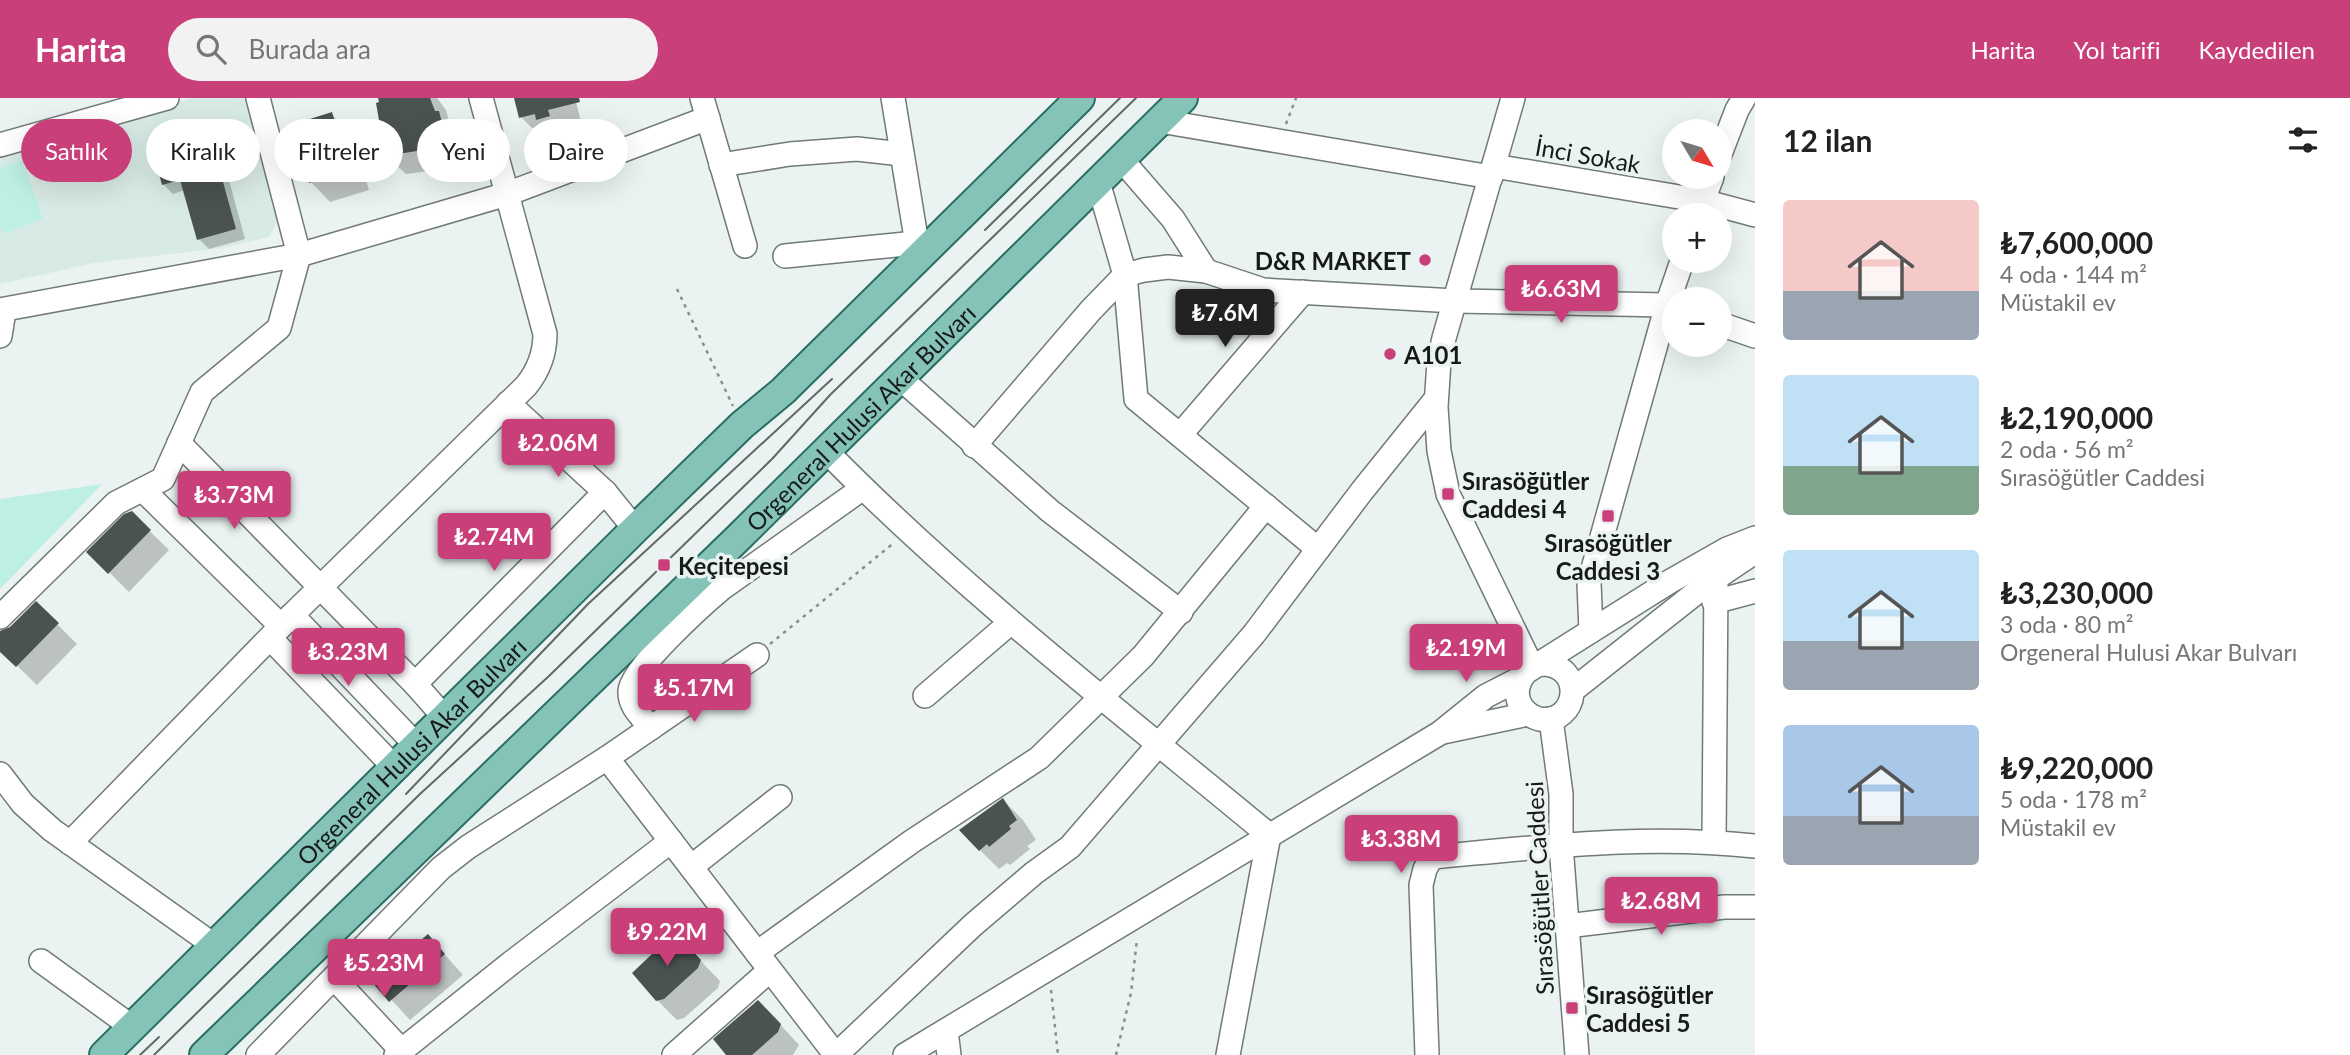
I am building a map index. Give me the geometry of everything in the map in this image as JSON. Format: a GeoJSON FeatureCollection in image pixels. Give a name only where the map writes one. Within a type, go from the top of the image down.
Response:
{"type":"FeatureCollection","features":[{"type":"Feature","properties":{"kind":"main road","name":"Orgeneral Hulusi Akar Bulvarı"},"geometry":{"type":"LineString","coordinates":[[104,1055],[635,529],[743,425],[783,391],[917,249],[1080,98]]}},
{"type":"Feature","properties":{"kind":"main road","name":"Orgeneral Hulusi Akar Bulvarı"},"geometry":{"type":"LineString","coordinates":[[210,1053],[1183,98]]}},
{"type":"Feature","properties":{"kind":"street"},"geometry":{"type":"LineString","coordinates":[[0,145],[108,106],[167,98]]}},
{"type":"Feature","properties":{"kind":"street"},"geometry":{"type":"LineString","coordinates":[[0,617],[116,503],[163,479],[202,392],[279,328],[299,255],[258,98]]}},
{"type":"Feature","properties":{"kind":"street"},"geometry":{"type":"LineString","coordinates":[[70,843],[281,626],[508,403],[537,370],[544,353],[545,334],[481,98]]}},
{"type":"Feature","properties":{"kind":"street"},"geometry":{"type":"LineString","coordinates":[[785,256],[917,249],[893,98]]}},
{"type":"Feature","properties":{"kind":"street"},"geometry":{"type":"LineString","coordinates":[[1513,98],[1439,361],[1436,399],[1439,451],[1448,494],[1530,670]]}},
{"type":"Feature","properties":{"kind":"street"},"geometry":{"type":"LineString","coordinates":[[1732,126],[1744,98]]}},
{"type":"Feature","properties":{"kind":"street"},"geometry":{"type":"LineString","coordinates":[[0,336],[2,311],[299,255],[507,194],[705,108],[746,246]]}},
{"type":"Feature","properties":{"kind":"street","name":"İnci Sokak"},"geometry":{"type":"LineString","coordinates":[[1160,121],[1492,172],[1671,203]]}},
{"type":"Feature","properties":{"kind":"street"},"geometry":{"type":"LineString","coordinates":[[721,164],[790,154],[857,149],[902,155]]}},
{"type":"Feature","properties":{"kind":"street"},"geometry":{"type":"LineString","coordinates":[[1121,159],[1173,219],[1206,271]]}},
{"type":"Feature","properties":{"kind":"street"},"geometry":{"type":"LineString","coordinates":[[1098,182],[1125,275],[1136,399],[1318,549]]}},
{"type":"Feature","properties":{"kind":"street","name":"İnci Sokak"},"geometry":{"type":"LineString","coordinates":[[1732,212],[1755,215]]}},
{"type":"Feature","properties":{"kind":"street"},"geometry":{"type":"LineString","coordinates":[[974,446],[1091,310],[1125,275],[1168,267],[1206,271],[1263,290],[1455,301],[1662,307]]}},
{"type":"Feature","properties":{"kind":"street"},"geometry":{"type":"LineString","coordinates":[[1180,435],[1303,292]]}},
{"type":"Feature","properties":{"kind":"street"},"geometry":{"type":"LineString","coordinates":[[1732,328],[1755,336]]}},
{"type":"Feature","properties":{"kind":"street"},"geometry":{"type":"LineString","coordinates":[[1591,631],[1589,583],[1662,337]]}},
{"type":"Feature","properties":{"kind":"street"},"geometry":{"type":"LineString","coordinates":[[900,378],[974,446],[1051,511],[1181,612]]}},
{"type":"Feature","properties":{"kind":"street"},"geometry":{"type":"LineString","coordinates":[[607,758],[835,1055],[973,925],[1034,873],[1070,847],[1254,634],[1436,399]]}},
{"type":"Feature","properties":{"kind":"street"},"geometry":{"type":"LineString","coordinates":[[508,403],[605,492],[635,529]]}},
{"type":"Feature","properties":{"kind":"street"},"geometry":{"type":"LineString","coordinates":[[179,443],[445,718]]}},
{"type":"Feature","properties":{"kind":"street"},"geometry":{"type":"LineString","coordinates":[[826,451],[908,532],[1010,622],[1269,835]]}},
{"type":"Feature","properties":{"kind":"street"},"geometry":{"type":"LineString","coordinates":[[651,728],[631,700],[630,689],[636,674],[700,607],[721,589],[863,488]]}},
{"type":"Feature","properties":{"kind":"street"},"geometry":{"type":"LineString","coordinates":[[142,489],[281,626],[417,746]]}},
{"type":"Feature","properties":{"kind":"street"},"geometry":{"type":"LineString","coordinates":[[415,684],[605,492]]}},
{"type":"Feature","properties":{"kind":"street"},"geometry":{"type":"LineString","coordinates":[[674,1055],[764,961],[911,842],[1039,758],[1143,656],[1266,506]]}},
{"type":"Feature","properties":{"kind":"street"},"geometry":{"type":"LineString","coordinates":[[905,1055],[1440,733],[1486,696],[1669,582],[1727,549],[1755,538]]}},
{"type":"Feature","properties":{"kind":"street"},"geometry":{"type":"LineString","coordinates":[[1573,690],[1716,578],[1755,552]]}},
{"type":"Feature","properties":{"kind":"street"},"geometry":{"type":"LineString","coordinates":[[1714,842],[1716,578]]}},
{"type":"Feature","properties":{"kind":"street"},"geometry":{"type":"LineString","coordinates":[[1714,602],[1755,591]]}},
{"type":"Feature","properties":{"kind":"street"},"geometry":{"type":"LineString","coordinates":[[925,695],[1010,622]]}},
{"type":"Feature","properties":{"kind":"street"},"geometry":{"type":"LineString","coordinates":[[281,626],[395,768]]}},
{"type":"Feature","properties":{"kind":"street"},"geometry":{"type":"LineString","coordinates":[[258,1055],[441,868],[468,847],[607,758],[757,655]]}},
{"type":"Feature","properties":{"kind":"street"},"geometry":{"type":"LineString","coordinates":[[1555,666],[1562,670],[1571,682],[1573,690],[1569,705],[1558,716],[1550,719],[1535,718],[1528,714],[1519,701],[1518,685],[1530,670],[1555,666]]}},
{"type":"Feature","properties":{"kind":"street"},"geometry":{"type":"LineString","coordinates":[[1440,733],[1528,714]]}},
{"type":"Feature","properties":{"kind":"street","name":"Sırasöğütler Caddesi"},"geometry":{"type":"LineString","coordinates":[[1550,719],[1558,762],[1561,845],[1577,1055]]}},
{"type":"Feature","properties":{"kind":"street"},"geometry":{"type":"LineString","coordinates":[[0,774],[23,804],[70,843],[215,946]]}},
{"type":"Feature","properties":{"kind":"street"},"geometry":{"type":"LineString","coordinates":[[691,867],[780,797]]}},
{"type":"Feature","properties":{"kind":"street"},"geometry":{"type":"LineString","coordinates":[[1228,1055],[1269,835]]}},
{"type":"Feature","properties":{"kind":"street"},"geometry":{"type":"LineString","coordinates":[[1427,1055],[1421,885],[1432,857],[1628,840],[1755,846]]}},
{"type":"Feature","properties":{"kind":"street"},"geometry":{"type":"LineString","coordinates":[[334,978],[399,1053],[511,963],[671,841]]}},
{"type":"Feature","properties":{"kind":"street"},"geometry":{"type":"LineString","coordinates":[[1567,926],[1724,907],[1755,907]]}},
{"type":"Feature","properties":{"kind":"street"},"geometry":{"type":"LineString","coordinates":[[41,961],[132,1027]]}},
{"type":"Feature","properties":{"kind":"street"},"geometry":{"type":"LineString","coordinates":[[946,1031],[949,1055]]}},
{"type":"Feature","properties":{"kind":"path"},"geometry":{"type":"LineString","coordinates":[[1283,142],[1296,98]]}},
{"type":"Feature","properties":{"kind":"path"},"geometry":{"type":"LineString","coordinates":[[677,289],[743,425]]}},
{"type":"Feature","properties":{"kind":"path"},"geometry":{"type":"LineString","coordinates":[[757,655],[908,532]]}},
{"type":"Feature","properties":{"kind":"path"},"geometry":{"type":"LineString","coordinates":[[1116,1055],[1131,993],[1138,915]]}},
{"type":"Feature","properties":{"kind":"path"},"geometry":{"type":"LineString","coordinates":[[1048,969],[1058,1055]]}},
{"type":"Feature","properties":{"kind":"shaded area"},"geometry":{"type":"Polygon","coordinates":[[[192,98],[246,98],[252,119],[146,119],[146,182],[260,182],[260,151],[278,219],[269,237],[222,248],[94,263],[0,284],[0,150],[21,144],[21,182],[132,182],[132,119],[114,119],[192,98]]]}},
{"type":"Feature","properties":{"kind":"green space"},"geometry":{"type":"Polygon","coordinates":[[[21,160],[21,182],[30,182],[43,219],[3,234],[0,226],[0,168],[21,160]]]}},
{"type":"Feature","properties":{"kind":"green space"},"geometry":{"type":"Polygon","coordinates":[[[102,484],[0,589],[0,499],[102,484]]]}},
{"type":"Feature","properties":{"kind":"building"},"geometry":{"type":"Polygon","coordinates":[[[378,98],[430,98],[441,119],[417,119],[417,151],[403,153],[403,119],[379,119],[376,103],[379,102],[378,98]]]}},
{"type":"Feature","properties":{"kind":"building"},"geometry":{"type":"Polygon","coordinates":[[[514,98],[579,98],[580,102],[548,110],[550,116],[536,119],[535,114],[519,118],[514,98]]]}},
{"type":"Feature","properties":{"kind":"building"},"geometry":{"type":"Polygon","coordinates":[[[332,112],[334,119],[310,119],[332,112]]]}},
{"type":"Feature","properties":{"kind":"building"},"geometry":{"type":"Polygon","coordinates":[[[181,182],[223,182],[236,229],[197,240],[181,182]]]}},
{"type":"Feature","properties":{"kind":"building"},"geometry":{"type":"Polygon","coordinates":[[[132,511],[151,530],[108,574],[86,552],[124,514],[132,511]]]}},
{"type":"Feature","properties":{"kind":"building"},"geometry":{"type":"Polygon","coordinates":[[[36,601],[59,623],[16,667],[0,652],[0,631],[10,627],[36,601]]]}},
{"type":"Feature","properties":{"kind":"building"},"geometry":{"type":"Polygon","coordinates":[[[1003,798],[1017,820],[1009,826],[1011,829],[989,847],[987,844],[979,851],[959,830],[1003,798]]]}},
{"type":"Feature","properties":{"kind":"building"},"geometry":{"type":"Polygon","coordinates":[[[428,934],[445,954],[389,1002],[372,982],[428,934]]]}},
{"type":"Feature","properties":{"kind":"building"},"geometry":{"type":"Polygon","coordinates":[[[677,934],[701,960],[698,968],[664,999],[656,1001],[632,973],[671,936],[677,934]]]}},
{"type":"Feature","properties":{"kind":"building"},"geometry":{"type":"Polygon","coordinates":[[[758,1000],[781,1024],[778,1032],[752,1055],[726,1055],[713,1039],[758,1000]]]}},
{"type":"Feature","properties":{"kind":"tram line"},"geometry":{"type":"LineString","coordinates":[[985,230],[1120,98]]}},
{"type":"Feature","properties":{"kind":"tram line"},"geometry":{"type":"LineString","coordinates":[[154,1055],[420,794],[549,676],[772,459],[830,395],[1136,98]]}},
{"type":"Feature","properties":{"kind":"tram line"},"geometry":{"type":"LineString","coordinates":[[406,794],[588,604],[832,379]]}},
{"type":"Feature","properties":{"kind":"tram line"},"geometry":{"type":"LineString","coordinates":[[140,1055],[159,1037]]}},
{"type":"Feature","properties":{"kind":"place","name":"D&R MARKET"},"geometry":{"type":"Point","coordinates":[1425,260]}},
{"type":"Feature","properties":{"kind":"place","name":"A101"},"geometry":{"type":"Point","coordinates":[1390,354]}},
{"type":"Feature","properties":{"kind":"place","name":"Sırasöğütler Caddesi 4"},"geometry":{"type":"Point","coordinates":[1448,494]}},
{"type":"Feature","properties":{"kind":"place","name":"Sırasöğütler Caddesi 3"},"geometry":{"type":"Point","coordinates":[1608,516]}},
{"type":"Feature","properties":{"kind":"place","name":"Keçitepesi"},"geometry":{"type":"Point","coordinates":[664,565]}},
{"type":"Feature","properties":{"kind":"place","name":"Sırasöğütler Caddesi 5"},"geometry":{"type":"Point","coordinates":[1572,1008]}}]}
